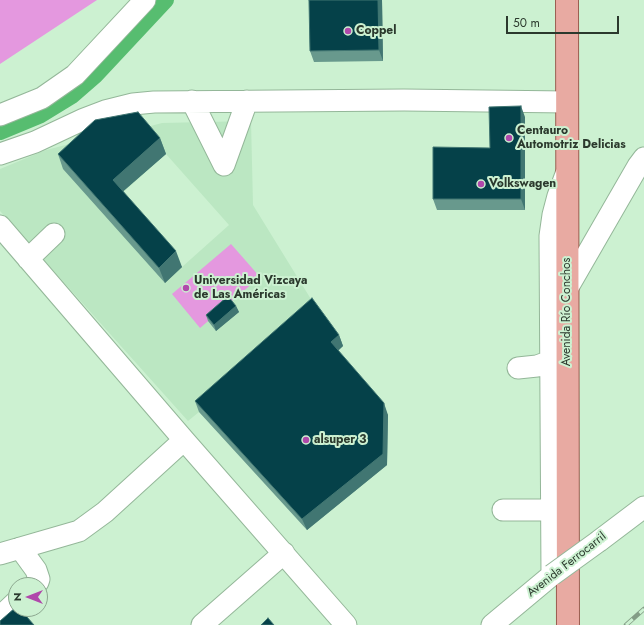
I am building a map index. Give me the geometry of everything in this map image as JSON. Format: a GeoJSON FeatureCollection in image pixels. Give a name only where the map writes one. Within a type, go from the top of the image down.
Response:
{"type":"FeatureCollection","features":[{"type":"Feature","properties":{"kind":"main road","name":"Avenida Río Conchos"},"geometry":{"type":"LineString","coordinates":[[566,0],[568,625]]}},
{"type":"Feature","properties":{"kind":"street"},"geometry":{"type":"LineString","coordinates":[[0,115],[42,98],[75,75],[145,0]]}},
{"type":"Feature","properties":{"kind":"street"},"geometry":{"type":"LineString","coordinates":[[0,154],[35,142],[105,111],[133,104],[154,102],[404,100],[567,102]]}},
{"type":"Feature","properties":{"kind":"street"},"geometry":{"type":"LineString","coordinates":[[192,101],[224,165],[247,101]]}},
{"type":"Feature","properties":{"kind":"street"},"geometry":{"type":"LineString","coordinates":[[567,289],[644,158]]}},
{"type":"Feature","properties":{"kind":"street"},"geometry":{"type":"LineString","coordinates":[[552,575],[550,236],[553,215],[567,171]]}},
{"type":"Feature","properties":{"kind":"street"},"geometry":{"type":"LineString","coordinates":[[0,226],[346,625]]}},
{"type":"Feature","properties":{"kind":"street"},"geometry":{"type":"LineString","coordinates":[[28,259],[54,234]]}},
{"type":"Feature","properties":{"kind":"street"},"geometry":{"type":"LineString","coordinates":[[518,368],[529,367],[551,361]]}},
{"type":"Feature","properties":{"kind":"street"},"geometry":{"type":"LineString","coordinates":[[0,554],[79,531],[105,512],[184,440]]}},
{"type":"Feature","properties":{"kind":"street","name":"Avenida Ferrocarril"},"geometry":{"type":"LineString","coordinates":[[492,625],[552,575],[644,508]]}},
{"type":"Feature","properties":{"kind":"street"},"geometry":{"type":"LineString","coordinates":[[503,510],[552,510]]}},
{"type":"Feature","properties":{"kind":"street"},"geometry":{"type":"LineString","coordinates":[[20,548],[36,570],[38,577]]}},
{"type":"Feature","properties":{"kind":"street"},"geometry":{"type":"LineString","coordinates":[[202,625],[284,553]]}},
{"type":"Feature","properties":{"kind":"street"},"geometry":{"type":"LineString","coordinates":[[0,617],[8,610]]}},
{"type":"Feature","properties":{"kind":"shaded area"},"geometry":{"type":"Polygon","coordinates":[[[0,0],[97,0],[0,64],[0,0]]]}},
{"type":"Feature","properties":{"kind":"shaded area","name":"Universidad Vizcaya de Las Américas"},"geometry":{"type":"Polygon","coordinates":[[[251,121],[253,205],[317,309],[188,421],[0,211],[0,169],[46,150],[162,123],[251,121]],[[166,154],[119,196],[182,267],[229,225],[166,154]]]}},
{"type":"Feature","properties":{"kind":"shaded area"},"geometry":{"type":"Polygon","coordinates":[[[231,244],[260,277],[200,328],[172,294],[231,244]]]}},
{"type":"Feature","properties":{"kind":"building","name":"Coppel"},"geometry":{"type":"Polygon","coordinates":[[[309,0],[378,0],[379,50],[310,51],[309,0]]]}},
{"type":"Feature","properties":{"kind":"building"},"geometry":{"type":"Polygon","coordinates":[[[521,106],[521,199],[433,199],[433,147],[490,148],[489,107],[521,106]]]}},
{"type":"Feature","properties":{"kind":"building"},"geometry":{"type":"Polygon","coordinates":[[[138,112],[160,138],[113,180],[176,251],[159,268],[58,154],[95,120],[138,112]]]}},
{"type":"Feature","properties":{"kind":"building"},"geometry":{"type":"Polygon","coordinates":[[[228,296],[236,306],[214,325],[206,315],[228,296]]]}},
{"type":"Feature","properties":{"kind":"building","name":"alsuper 3"},"geometry":{"type":"Polygon","coordinates":[[[312,298],[339,335],[331,342],[384,403],[383,454],[302,519],[195,401],[312,298]]]}},
{"type":"Feature","properties":{"kind":"building"},"geometry":{"type":"Polygon","coordinates":[[[8,614],[8,617],[27,617],[34,625],[0,625],[0,621],[8,614]]]}},
{"type":"Feature","properties":{"kind":"building"},"geometry":{"type":"Polygon","coordinates":[[[268,618],[274,625],[261,625],[268,618]]]}},
{"type":"Feature","properties":{"kind":"waterway"},"geometry":{"type":"LineString","coordinates":[[0,132],[41,115],[72,96],[95,76],[166,0]]}},
{"type":"Feature","properties":{"kind":"railway"},"geometry":{"type":"LineString","coordinates":[[626,625],[644,609]]}},
{"type":"Feature","properties":{"kind":"place","name":"Coppel"},"geometry":{"type":"Point","coordinates":[348,31]}},
{"type":"Feature","properties":{"kind":"place","name":"Centauro Automotriz Delicias"},"geometry":{"type":"Point","coordinates":[509,138]}},
{"type":"Feature","properties":{"kind":"place","name":"Volkswagen"},"geometry":{"type":"Point","coordinates":[481,184]}},
{"type":"Feature","properties":{"kind":"place","name":"Universidad Vizcaya de Las Américas"},"geometry":{"type":"Point","coordinates":[186,288]}},
{"type":"Feature","properties":{"kind":"place","name":"alsuper 3"},"geometry":{"type":"Point","coordinates":[306,440]}}]}
